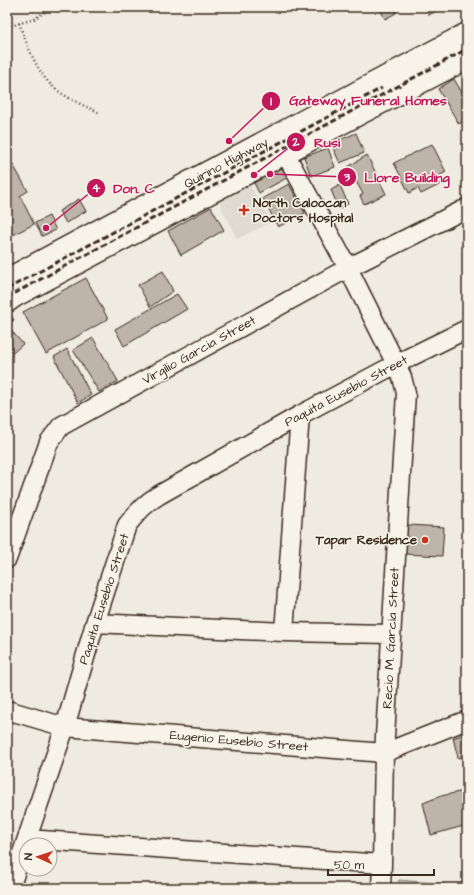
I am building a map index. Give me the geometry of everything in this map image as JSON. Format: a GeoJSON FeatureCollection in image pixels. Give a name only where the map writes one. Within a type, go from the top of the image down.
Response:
{"type":"FeatureCollection","features":[{"type":"Feature","properties":{"kind":"main road","name":"Quirino Highway"},"geometry":{"type":"LineString","coordinates":[[7,280],[467,34]]}},
{"type":"Feature","properties":{"kind":"main road","name":"Quirino Highway"},"geometry":{"type":"LineString","coordinates":[[7,301],[467,58]]}},
{"type":"Feature","properties":{"kind":"street","name":"Recio M. Garcia Street"},"geometry":{"type":"LineString","coordinates":[[285,153],[348,268],[396,364],[402,377],[406,393],[384,753],[381,888]]}},
{"type":"Feature","properties":{"kind":"street","name":"Virgilio Garcia Street"},"geometry":{"type":"LineString","coordinates":[[7,560],[49,442],[61,426],[348,268],[467,208]]}},
{"type":"Feature","properties":{"kind":"street","name":"Paquita Eusebio Street"},"geometry":{"type":"LineString","coordinates":[[28,837],[65,727],[95,623],[127,525],[137,512],[146,503],[159,495],[300,415],[396,364],[467,330]]}},
{"type":"Feature","properties":{"kind":"street"},"geometry":{"type":"LineString","coordinates":[[284,632],[300,415]]}},
{"type":"Feature","properties":{"kind":"street"},"geometry":{"type":"LineString","coordinates":[[95,623],[284,632],[391,634]]}},
{"type":"Feature","properties":{"kind":"street","name":"Eugenio Eusebio Street"},"geometry":{"type":"LineString","coordinates":[[7,710],[65,727],[384,753],[467,720]]}},
{"type":"Feature","properties":{"kind":"street"},"geometry":{"type":"LineString","coordinates":[[58,841],[382,864]]}},
{"type":"Feature","properties":{"kind":"street","name":"Paquita Eusebio Street"},"geometry":{"type":"LineString","coordinates":[[10,888],[18,865]]}},
{"type":"Feature","properties":{"kind":"path"},"geometry":{"type":"LineString","coordinates":[[7,27],[34,19],[53,7]]}},
{"type":"Feature","properties":{"kind":"path"},"geometry":{"type":"LineString","coordinates":[[19,23],[38,69],[49,83],[61,93],[100,113]]}},
{"type":"Feature","properties":{"kind":"shaded area","name":"North Caloocan Doctors Hospital"},"geometry":{"type":"Polygon","coordinates":[[[247,181],[272,222],[237,239],[217,198],[247,181]]]}},
{"type":"Feature","properties":{"kind":"shaded area"},"geometry":{"type":"Polygon","coordinates":[[[399,880],[445,884],[445,888],[398,888],[399,880]]]}},
{"type":"Feature","properties":{"kind":"building"},"geometry":{"type":"Polygon","coordinates":[[[379,7],[393,7],[396,13],[385,19],[379,7]]]}},
{"type":"Feature","properties":{"kind":"building"},"geometry":{"type":"Polygon","coordinates":[[[425,7],[443,7],[429,15],[425,7]]]}},
{"type":"Feature","properties":{"kind":"building"},"geometry":{"type":"Polygon","coordinates":[[[454,79],[467,101],[467,119],[459,124],[438,89],[454,79]]]}},
{"type":"Feature","properties":{"kind":"building"},"geometry":{"type":"Polygon","coordinates":[[[356,133],[364,153],[340,163],[331,144],[356,133]]]}},
{"type":"Feature","properties":{"kind":"building"},"geometry":{"type":"Polygon","coordinates":[[[432,144],[446,172],[437,177],[441,184],[421,194],[418,188],[409,193],[394,163],[432,144]]]}},
{"type":"Feature","properties":{"kind":"building"},"geometry":{"type":"Polygon","coordinates":[[[328,148],[335,167],[311,176],[304,157],[328,148]]]}},
{"type":"Feature","properties":{"kind":"building"},"geometry":{"type":"Polygon","coordinates":[[[7,154],[28,191],[20,196],[34,224],[7,238],[7,154]]]}},
{"type":"Feature","properties":{"kind":"building"},"geometry":{"type":"Polygon","coordinates":[[[367,155],[386,194],[364,204],[360,196],[363,194],[348,167],[367,155]]]}},
{"type":"Feature","properties":{"kind":"building"},"geometry":{"type":"Polygon","coordinates":[[[282,156],[292,175],[259,193],[249,173],[282,156]]]}},
{"type":"Feature","properties":{"kind":"building"},"geometry":{"type":"Polygon","coordinates":[[[289,184],[305,213],[278,227],[263,198],[289,184]]]}},
{"type":"Feature","properties":{"kind":"building"},"geometry":{"type":"Polygon","coordinates":[[[340,185],[348,204],[339,209],[331,190],[340,185]]]}},
{"type":"Feature","properties":{"kind":"building"},"geometry":{"type":"Polygon","coordinates":[[[79,199],[86,211],[66,223],[59,211],[79,199]]]}},
{"type":"Feature","properties":{"kind":"building"},"geometry":{"type":"Polygon","coordinates":[[[211,207],[224,230],[181,255],[168,231],[211,207]]]}},
{"type":"Feature","properties":{"kind":"building"},"geometry":{"type":"Polygon","coordinates":[[[49,216],[56,230],[42,236],[35,223],[49,216]]]}},
{"type":"Feature","properties":{"kind":"building"},"geometry":{"type":"Polygon","coordinates":[[[163,271],[173,291],[150,307],[138,285],[163,271]]]}},
{"type":"Feature","properties":{"kind":"building"},"geometry":{"type":"Polygon","coordinates":[[[86,278],[108,319],[46,354],[23,312],[86,278]]]}},
{"type":"Feature","properties":{"kind":"building"},"geometry":{"type":"Polygon","coordinates":[[[177,294],[187,309],[124,346],[115,329],[177,294]]]}},
{"type":"Feature","properties":{"kind":"building"},"geometry":{"type":"Polygon","coordinates":[[[9,313],[14,320],[7,326],[7,314],[9,313]]]}},
{"type":"Feature","properties":{"kind":"building"},"geometry":{"type":"Polygon","coordinates":[[[7,327],[23,344],[7,358],[7,327]]]}},
{"type":"Feature","properties":{"kind":"building"},"geometry":{"type":"Polygon","coordinates":[[[93,338],[118,381],[99,392],[73,350],[93,338]]]}},
{"type":"Feature","properties":{"kind":"building"},"geometry":{"type":"Polygon","coordinates":[[[67,349],[91,395],[78,403],[54,357],[67,349]]]}},
{"type":"Feature","properties":{"kind":"building","name":"Tapar Residence"},"geometry":{"type":"Polygon","coordinates":[[[408,525],[444,527],[442,556],[405,554],[408,525]]]}},
{"type":"Feature","properties":{"kind":"building"},"geometry":{"type":"Polygon","coordinates":[[[467,733],[467,755],[458,758],[453,738],[467,733]]]}},
{"type":"Feature","properties":{"kind":"building"},"geometry":{"type":"Polygon","coordinates":[[[464,791],[467,805],[467,825],[431,835],[423,803],[441,796],[464,791]]]}},
{"type":"Feature","properties":{"kind":"railway"},"geometry":{"type":"LineString","coordinates":[[7,298],[467,49]]}},
{"type":"Feature","properties":{"kind":"railway"},"geometry":{"type":"LineString","coordinates":[[7,289],[382,88]]}},
{"type":"Feature","properties":{"kind":"place","name":"Gateway Funeral Homes"},"geometry":{"type":"Point","coordinates":[229,141]}},
{"type":"Feature","properties":{"kind":"place","name":"Llore Building"},"geometry":{"type":"Point","coordinates":[270,174]}},
{"type":"Feature","properties":{"kind":"place","name":"Rusi"},"geometry":{"type":"Point","coordinates":[254,175]}},
{"type":"Feature","properties":{"kind":"place","name":"North Caloocan Doctors Hospital"},"geometry":{"type":"Point","coordinates":[244,210]}},
{"type":"Feature","properties":{"kind":"place","name":"Don. C"},"geometry":{"type":"Point","coordinates":[46,228]}},
{"type":"Feature","properties":{"kind":"place","name":"Tapar Residence"},"geometry":{"type":"Point","coordinates":[425,540]}}]}
